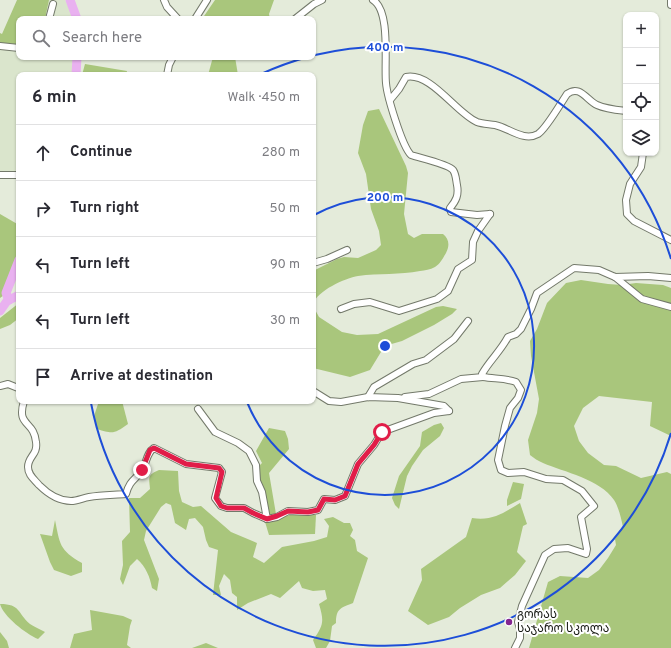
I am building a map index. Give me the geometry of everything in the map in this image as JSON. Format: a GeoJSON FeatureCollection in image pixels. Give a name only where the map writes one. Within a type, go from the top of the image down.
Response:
{"type":"FeatureCollection","features":[{"type":"Feature","properties":{"kind":"street"},"geometry":{"type":"LineString","coordinates":[[164,0],[167,7],[175,16]]}},
{"type":"Feature","properties":{"kind":"street"},"geometry":{"type":"LineString","coordinates":[[197,16],[207,0]]}},
{"type":"Feature","properties":{"kind":"street"},"geometry":{"type":"LineString","coordinates":[[299,16],[314,4],[322,0]]}},
{"type":"Feature","properties":{"kind":"street"},"geometry":{"type":"LineString","coordinates":[[341,309],[354,304],[370,302],[399,312],[437,299],[448,291],[458,269],[472,260],[473,242],[478,231],[490,214],[477,215],[451,212],[450,208],[455,201],[458,192],[456,176],[453,170],[448,166],[411,155],[407,151],[398,128],[386,84],[385,25],[380,8],[377,2],[373,0]]}},
{"type":"Feature","properties":{"kind":"street"},"geometry":{"type":"LineString","coordinates":[[671,0],[671,5]]}},
{"type":"Feature","properties":{"kind":"street"},"geometry":{"type":"LineString","coordinates":[[50,16],[53,4]]}},
{"type":"Feature","properties":{"kind":"street"},"geometry":{"type":"LineString","coordinates":[[0,46],[16,48]]}},
{"type":"Feature","properties":{"kind":"street"},"geometry":{"type":"LineString","coordinates":[[168,72],[172,60]]}},
{"type":"Feature","properties":{"kind":"street"},"geometry":{"type":"LineString","coordinates":[[390,100],[406,77],[413,76],[435,87],[460,110],[477,122],[496,125],[523,136],[532,136],[540,132],[570,92],[577,91],[584,94],[596,105],[623,110]]}},
{"type":"Feature","properties":{"kind":"street"},"geometry":{"type":"LineString","coordinates":[[643,156],[641,167],[630,184],[626,200],[627,214],[634,221],[671,240]]}},
{"type":"Feature","properties":{"kind":"street"},"geometry":{"type":"LineString","coordinates":[[0,175],[16,175]]}},
{"type":"Feature","properties":{"kind":"street"},"geometry":{"type":"LineString","coordinates":[[316,262],[347,250]]}},
{"type":"Feature","properties":{"kind":"street"},"geometry":{"type":"LineString","coordinates":[[484,377],[482,374],[488,364],[502,349],[508,337],[516,334],[521,329],[537,293],[574,268],[598,270],[615,277],[642,299],[671,307]]}},
{"type":"Feature","properties":{"kind":"street"},"geometry":{"type":"LineString","coordinates":[[615,277],[648,276],[671,278]]}},
{"type":"Feature","properties":{"kind":"street"},"geometry":{"type":"LineString","coordinates":[[368,397],[374,387],[413,364],[426,360],[454,339],[468,321]]}},
{"type":"Feature","properties":{"kind":"street"},"geometry":{"type":"LineString","coordinates":[[398,398],[430,394],[461,379],[484,377],[506,379],[516,382],[520,390],[518,398],[510,408],[505,426],[498,460],[501,470],[508,473],[524,472],[546,479],[563,480],[582,491],[594,506],[581,517],[587,549],[586,554],[568,548],[554,549],[545,555],[522,606],[518,622],[520,638],[515,648]]}},
{"type":"Feature","properties":{"kind":"street"},"geometry":{"type":"LineString","coordinates":[[0,386],[8,384],[16,387]]}},
{"type":"Feature","properties":{"kind":"street"},"geometry":{"type":"LineString","coordinates":[[23,404],[21,418],[33,430],[36,439],[37,450],[30,459],[28,466],[31,476],[44,490],[58,498],[72,501],[88,497],[126,494],[128,485],[142,470],[150,450],[154,448],[186,464],[219,468],[222,472],[216,498],[221,506],[227,508],[244,508],[267,519],[288,511],[308,512],[318,510],[324,499],[335,500],[345,496],[358,464],[374,445],[382,432],[449,410],[444,406],[398,398],[368,397],[341,402],[329,401],[316,393]]}},
{"type":"Feature","properties":{"kind":"street"},"geometry":{"type":"LineString","coordinates":[[198,409],[215,432],[238,442],[249,451],[256,465],[257,481],[262,492],[267,519]]}},
{"type":"Feature","properties":{"kind":"shaded area"},"geometry":{"type":"Polygon","coordinates":[[[49,0],[65,0],[73,16],[46,16],[49,0]]]}},
{"type":"Feature","properties":{"kind":"shaded area"},"geometry":{"type":"Polygon","coordinates":[[[0,49],[16,51],[16,60],[73,60],[72,72],[16,72],[16,172],[0,172],[0,49]]]}},
{"type":"Feature","properties":{"kind":"green space"},"geometry":{"type":"Polygon","coordinates":[[[17,0],[49,0],[46,16],[16,16],[16,46],[0,44],[0,33],[2,34],[17,0]]]}},
{"type":"Feature","properties":{"kind":"green space"},"geometry":{"type":"Polygon","coordinates":[[[215,0],[274,0],[269,16],[204,16],[215,0]]]}},
{"type":"Feature","properties":{"kind":"green space"},"geometry":{"type":"Polygon","coordinates":[[[212,60],[236,60],[238,72],[209,72],[212,60]]]}},
{"type":"Feature","properties":{"kind":"green space"},"geometry":{"type":"Polygon","coordinates":[[[85,64],[127,71],[127,72],[83,72],[85,64]]]}},
{"type":"Feature","properties":{"kind":"green space"},"geometry":{"type":"Polygon","coordinates":[[[379,109],[406,166],[408,173],[404,214],[408,234],[414,238],[422,234],[443,234],[447,238],[448,242],[447,250],[440,263],[431,269],[397,274],[352,277],[332,286],[320,294],[316,299],[316,270],[344,257],[358,258],[376,250],[381,245],[379,231],[371,209],[366,174],[358,153],[363,125],[368,111],[379,109]]]}},
{"type":"Feature","properties":{"kind":"green space"},"geometry":{"type":"Polygon","coordinates":[[[0,214],[16,223],[16,278],[11,290],[0,298],[0,214]]]}},
{"type":"Feature","properties":{"kind":"green space"},"geometry":{"type":"Polygon","coordinates":[[[581,280],[622,285],[636,283],[663,285],[671,288],[671,436],[650,426],[652,402],[599,396],[583,408],[574,426],[579,441],[588,453],[604,465],[616,466],[641,478],[667,472],[671,474],[671,648],[529,648],[548,582],[560,576],[588,578],[599,570],[616,545],[615,539],[623,527],[619,510],[614,500],[608,493],[591,481],[541,462],[530,455],[528,440],[537,413],[539,399],[531,356],[530,341],[537,329],[547,303],[566,283],[581,280]]]}},
{"type":"Feature","properties":{"kind":"green space"},"geometry":{"type":"Polygon","coordinates":[[[16,305],[16,320],[10,325],[0,329],[0,318],[16,305]]]}},
{"type":"Feature","properties":{"kind":"green space"},"geometry":{"type":"Polygon","coordinates":[[[443,306],[457,309],[452,314],[434,325],[402,341],[388,345],[381,352],[370,370],[350,377],[316,369],[316,312],[319,317],[342,332],[357,335],[378,334],[436,307],[443,306]]]}},
{"type":"Feature","properties":{"kind":"green space"},"geometry":{"type":"Polygon","coordinates":[[[98,404],[123,404],[128,424],[120,430],[107,432],[97,429],[94,416],[98,404]]]}},
{"type":"Feature","properties":{"kind":"green space"},"geometry":{"type":"Polygon","coordinates":[[[441,423],[444,428],[440,436],[423,450],[407,476],[399,509],[395,505],[392,498],[399,476],[420,446],[422,432],[441,423]]]}},
{"type":"Feature","properties":{"kind":"green space"},"geometry":{"type":"Polygon","coordinates":[[[269,428],[285,431],[289,449],[269,473],[276,514],[270,516],[261,486],[258,467],[262,463],[256,451],[269,428]]]}},
{"type":"Feature","properties":{"kind":"green space"},"geometry":{"type":"Polygon","coordinates":[[[159,470],[178,471],[179,491],[182,502],[193,507],[201,506],[231,532],[257,543],[253,557],[264,563],[282,547],[327,537],[329,526],[324,519],[333,517],[344,523],[350,523],[353,530],[350,536],[355,540],[357,551],[368,558],[353,603],[342,608],[338,612],[336,623],[332,626],[330,641],[326,648],[316,648],[313,640],[322,623],[322,615],[319,604],[327,599],[325,590],[313,591],[302,588],[299,581],[280,598],[271,594],[248,603],[237,610],[237,597],[232,593],[230,580],[224,574],[219,586],[221,595],[213,595],[218,550],[209,547],[203,527],[195,518],[189,519],[186,530],[175,523],[171,505],[166,503],[161,507],[146,531],[144,540],[159,579],[157,591],[152,588],[147,572],[137,559],[130,566],[123,585],[120,579],[123,565],[122,541],[130,532],[129,498],[140,498],[150,489],[150,477],[152,473],[159,470]]]}},
{"type":"Feature","properties":{"kind":"green space"},"geometry":{"type":"Polygon","coordinates":[[[513,482],[524,484],[521,499],[507,506],[507,500],[513,482]]]}},
{"type":"Feature","properties":{"kind":"green space"},"geometry":{"type":"Polygon","coordinates":[[[520,503],[527,524],[523,526],[517,552],[526,561],[515,575],[500,588],[481,595],[449,617],[428,625],[408,611],[422,580],[421,569],[466,537],[472,518],[479,519],[492,517],[503,513],[520,503]]]}},
{"type":"Feature","properties":{"kind":"green space"},"geometry":{"type":"Polygon","coordinates":[[[290,515],[316,515],[315,534],[269,535],[265,522],[290,515]]]}},
{"type":"Feature","properties":{"kind":"green space"},"geometry":{"type":"Polygon","coordinates":[[[55,520],[62,546],[69,554],[82,563],[82,572],[71,576],[54,570],[40,534],[52,536],[55,520]]]}},
{"type":"Feature","properties":{"kind":"green space"},"geometry":{"type":"Polygon","coordinates":[[[0,604],[7,604],[15,607],[30,624],[45,632],[38,639],[27,633],[10,619],[0,604]]]}},
{"type":"Feature","properties":{"kind":"green space"},"geometry":{"type":"Polygon","coordinates":[[[90,610],[123,616],[132,620],[127,645],[131,648],[70,648],[74,634],[92,630],[90,610]]]}},
{"type":"Feature","properties":{"kind":"green space"},"geometry":{"type":"Polygon","coordinates":[[[0,632],[7,641],[9,648],[0,648],[0,632]]]}},
{"type":"Feature","properties":{"kind":"green space"},"geometry":{"type":"Polygon","coordinates":[[[206,643],[218,648],[192,648],[206,643]]]}},
{"type":"Feature","properties":{"kind":"waterway"},"geometry":{"type":"LineString","coordinates":[[70,0],[76,16]]}},
{"type":"Feature","properties":{"kind":"waterway"},"geometry":{"type":"LineString","coordinates":[[76,72],[77,60]]}},
{"type":"Feature","properties":{"kind":"waterway"},"geometry":{"type":"LineString","coordinates":[[9,300],[6,293],[16,268]]}},
{"type":"Feature","properties":{"kind":"waterway"},"geometry":{"type":"LineString","coordinates":[[0,311],[7,301],[16,296]]}},
{"type":"Feature","properties":{"kind":"place","name":"გორას საჯარო სკოლა"},"geometry":{"type":"Point","coordinates":[509,622]}},
{"type":"Feature","properties":{"kind":"route"},"geometry":{"type":"LineString","coordinates":[[142,470],[150,450],[154,448],[186,464],[219,468],[222,472],[216,498],[221,506],[227,508],[244,508],[267,519],[288,511],[308,512],[318,510],[324,499],[335,500],[345,496],[348,485],[358,464],[374,445],[382,432]]}}]}
